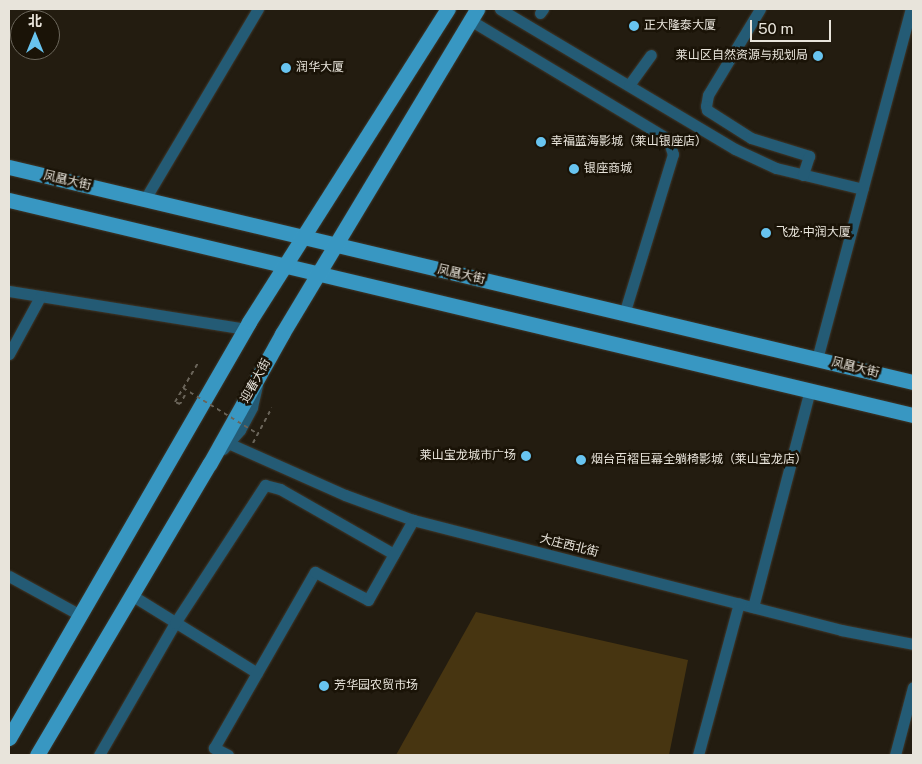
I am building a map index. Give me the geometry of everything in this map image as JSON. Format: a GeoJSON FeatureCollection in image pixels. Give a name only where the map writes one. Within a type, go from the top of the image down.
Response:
{"type":"FeatureCollection","features":[{"type":"Feature","properties":{"kind":"main road"},"geometry":{"type":"LineString","coordinates":[[9,738],[226,362],[285,265],[448,9]]}},
{"type":"Feature","properties":{"kind":"main road","name":"迎春大街"},"geometry":{"type":"LineString","coordinates":[[37,755],[133,596],[318,273],[473,14]]}},
{"type":"Feature","properties":{"kind":"main road","name":"凤凰大街"},"geometry":{"type":"LineString","coordinates":[[9,167],[913,382]]}},
{"type":"Feature","properties":{"kind":"main road"},"geometry":{"type":"LineString","coordinates":[[9,200],[913,415]]}},
{"type":"Feature","properties":{"kind":"street"},"geometry":{"type":"LineString","coordinates":[[145,199],[258,9]]}},
{"type":"Feature","properties":{"kind":"street"},"geometry":{"type":"LineString","coordinates":[[500,9],[735,149],[776,168],[863,190]]}},
{"type":"Feature","properties":{"kind":"street"},"geometry":{"type":"LineString","coordinates":[[760,9],[708,95],[707,110],[751,138],[809,156],[803,175]]}},
{"type":"Feature","properties":{"kind":"street"},"geometry":{"type":"LineString","coordinates":[[818,359],[911,9]]}},
{"type":"Feature","properties":{"kind":"street"},"geometry":{"type":"LineString","coordinates":[[473,14],[668,139],[673,154],[624,314]]}},
{"type":"Feature","properties":{"kind":"street"},"geometry":{"type":"LineString","coordinates":[[629,85],[651,55]]}},
{"type":"Feature","properties":{"kind":"street"},"geometry":{"type":"LineString","coordinates":[[9,291],[246,329]]}},
{"type":"Feature","properties":{"kind":"street"},"geometry":{"type":"LineString","coordinates":[[9,354],[40,297]]}},
{"type":"Feature","properties":{"kind":"street"},"geometry":{"type":"LineString","coordinates":[[210,463],[240,430],[252,407],[258,376]]}},
{"type":"Feature","properties":{"kind":"street"},"geometry":{"type":"LineString","coordinates":[[754,607],[810,390]]}},
{"type":"Feature","properties":{"kind":"street","name":"大庄西北街"},"geometry":{"type":"LineString","coordinates":[[228,443],[345,495],[413,520],[842,630],[913,644]]}},
{"type":"Feature","properties":{"kind":"street"},"geometry":{"type":"LineString","coordinates":[[99,755],[175,623],[265,485],[280,489],[394,554]]}},
{"type":"Feature","properties":{"kind":"street"},"geometry":{"type":"LineString","coordinates":[[228,755],[214,748],[315,572],[368,600],[413,520]]}},
{"type":"Feature","properties":{"kind":"street"},"geometry":{"type":"LineString","coordinates":[[9,576],[80,615]]}},
{"type":"Feature","properties":{"kind":"street"},"geometry":{"type":"LineString","coordinates":[[133,596],[257,673]]}},
{"type":"Feature","properties":{"kind":"street"},"geometry":{"type":"LineString","coordinates":[[698,755],[739,604]]}},
{"type":"Feature","properties":{"kind":"street"},"geometry":{"type":"LineString","coordinates":[[895,755],[913,686]]}},
{"type":"Feature","properties":{"kind":"path"},"geometry":{"type":"LineString","coordinates":[[185,395],[180,404],[175,402],[198,363]]}},
{"type":"Feature","properties":{"kind":"path"},"geometry":{"type":"LineString","coordinates":[[183,388],[258,434]]}},
{"type":"Feature","properties":{"kind":"path"},"geometry":{"type":"LineString","coordinates":[[251,446],[272,408]]}},
{"type":"Feature","properties":{"kind":"shaded area"},"geometry":{"type":"Polygon","coordinates":[[[476,612],[688,660],[669,755],[396,755],[476,612]]]}},
{"type":"Feature","properties":{"kind":"place","name":"正大隆泰大厦"},"geometry":{"type":"Point","coordinates":[634,26]}},
{"type":"Feature","properties":{"kind":"place","name":"莱山区自然资源与规划局"},"geometry":{"type":"Point","coordinates":[818,56]}},
{"type":"Feature","properties":{"kind":"place","name":"润华大厦"},"geometry":{"type":"Point","coordinates":[286,68]}},
{"type":"Feature","properties":{"kind":"place","name":"幸福蓝海影城（莱山银座店）"},"geometry":{"type":"Point","coordinates":[541,142]}},
{"type":"Feature","properties":{"kind":"place","name":"银座商城"},"geometry":{"type":"Point","coordinates":[574,169]}},
{"type":"Feature","properties":{"kind":"place","name":"飞龙·中润大厦"},"geometry":{"type":"Point","coordinates":[766,233]}},
{"type":"Feature","properties":{"kind":"place","name":"莱山宝龙城市广场"},"geometry":{"type":"Point","coordinates":[526,456]}},
{"type":"Feature","properties":{"kind":"place","name":"烟台百褶巨幕全躺椅影城（莱山宝龙店）"},"geometry":{"type":"Point","coordinates":[581,460]}},
{"type":"Feature","properties":{"kind":"place","name":"芳华园农贸市场"},"geometry":{"type":"Point","coordinates":[324,686]}}]}
